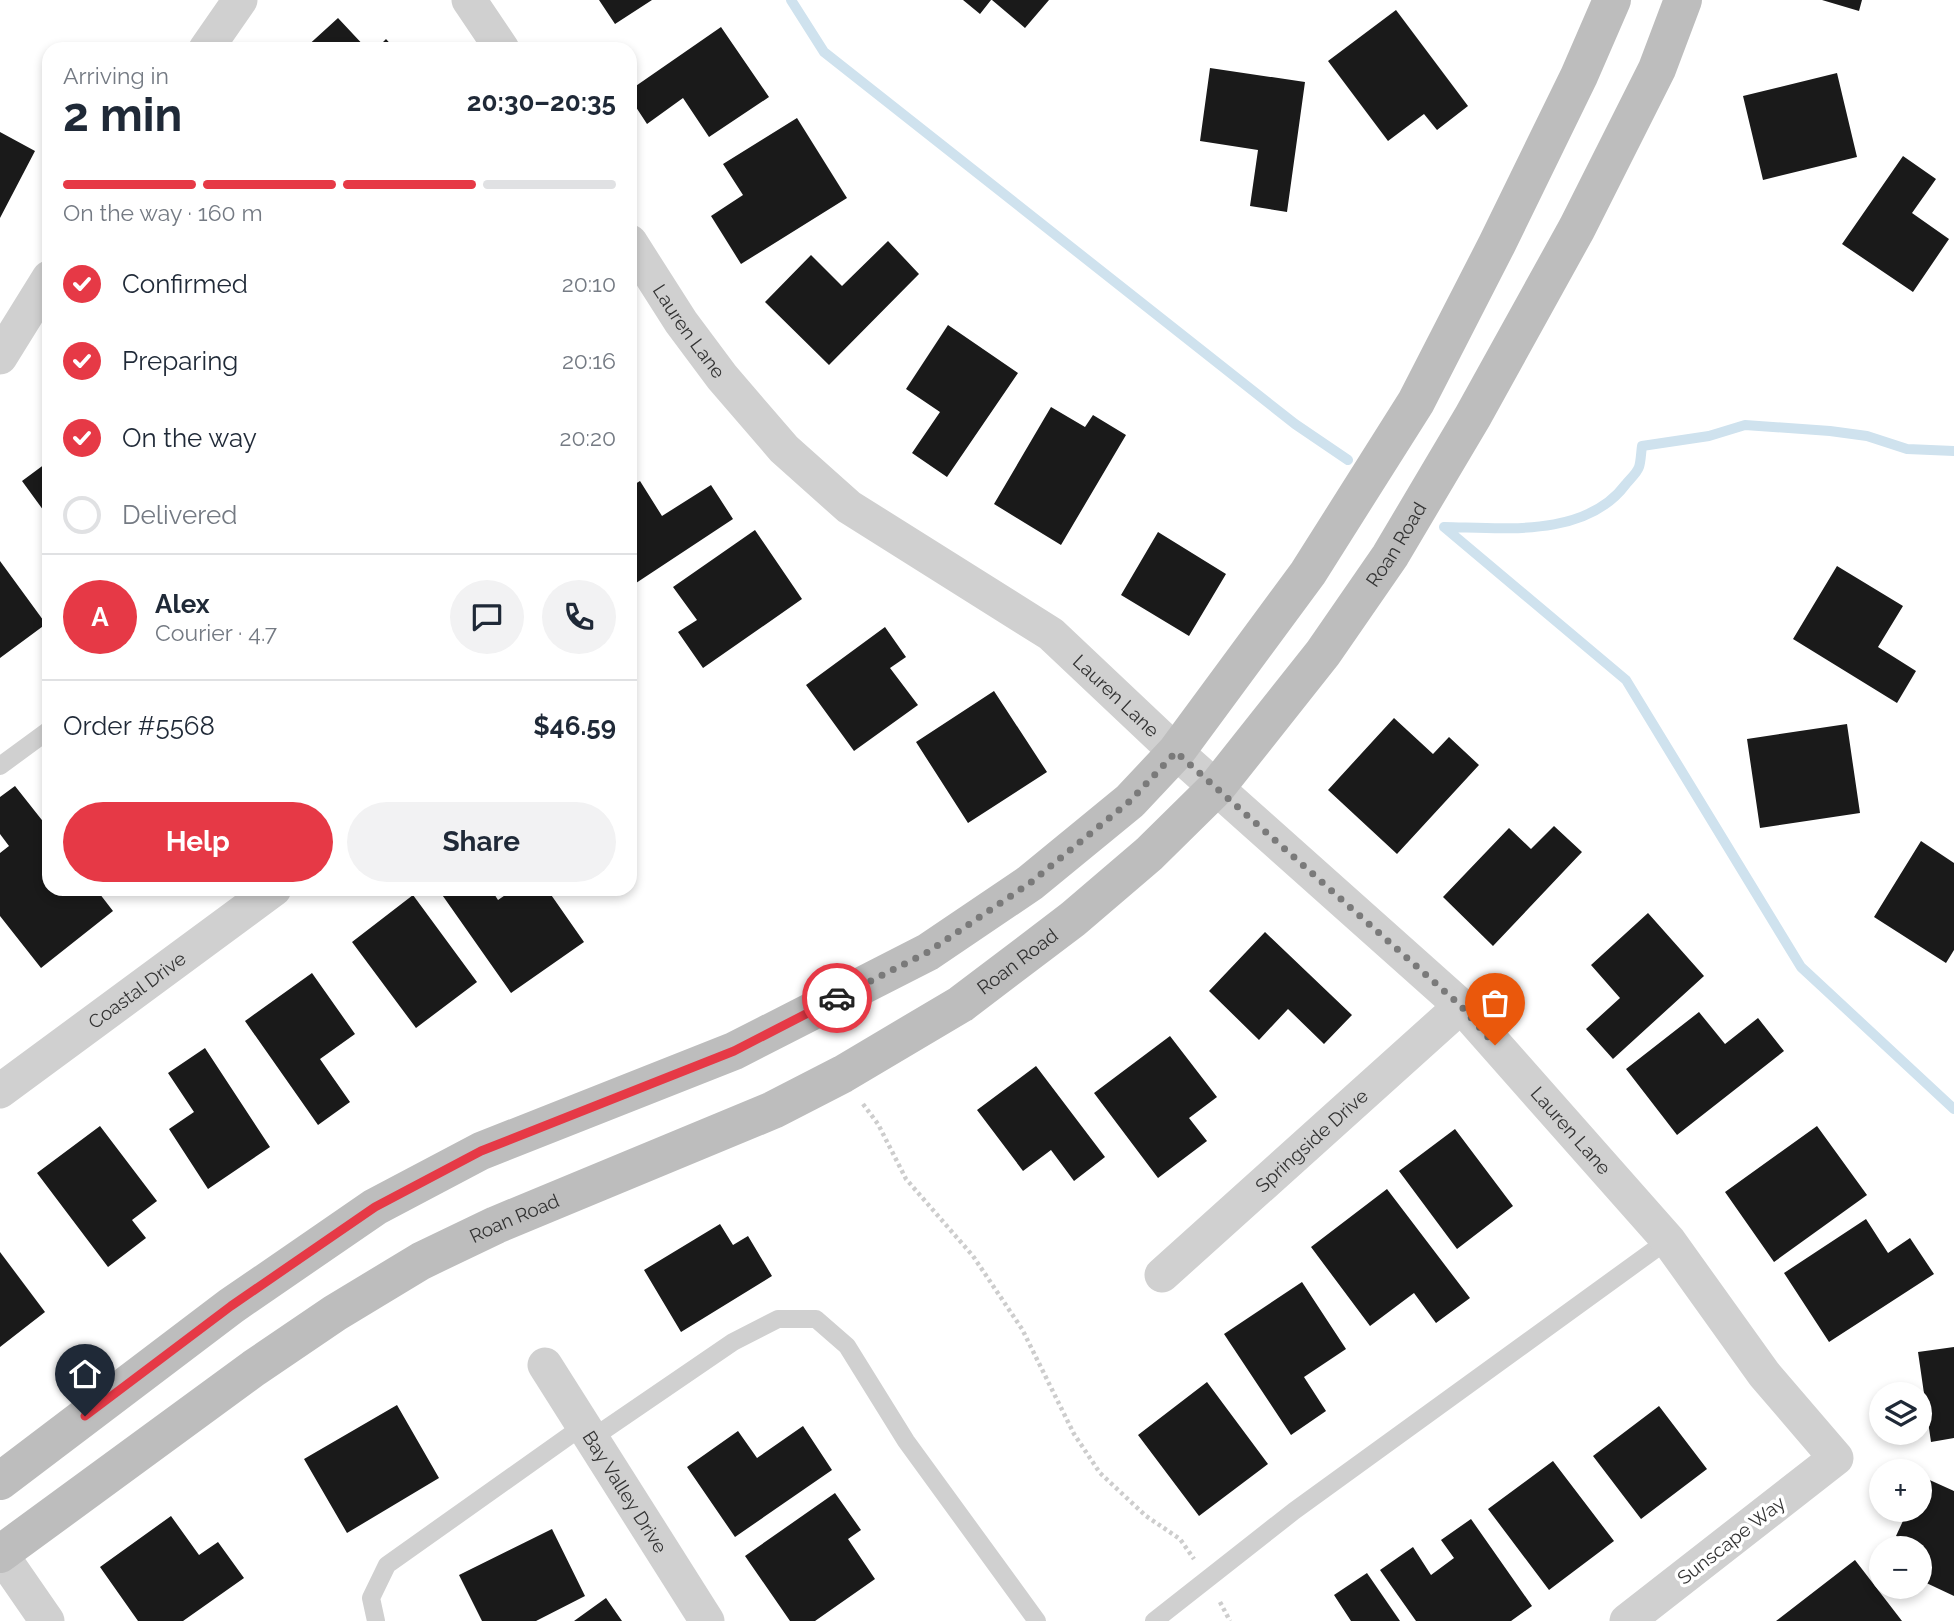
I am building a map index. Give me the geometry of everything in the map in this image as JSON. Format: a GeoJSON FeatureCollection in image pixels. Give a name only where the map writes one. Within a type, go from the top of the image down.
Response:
{"type":"FeatureCollection","features":[{"type":"Feature","properties":{"kind":"street"},"geometry":{"type":"LineString","coordinates":[[211,42],[240,0]]}},
{"type":"Feature","properties":{"kind":"street"},"geometry":{"type":"LineString","coordinates":[[469,0],[497,42]]}},
{"type":"Feature","properties":{"kind":"street"},"geometry":{"type":"LineString","coordinates":[[0,1481],[231,1306],[375,1207],[481,1151],[734,1051],[928,952],[1030,883],[1130,801],[1176,752],[1308,573],[1416,402],[1579,76],[1612,0]]}},
{"type":"Feature","properties":{"kind":"street","name":"Roan Road"},"geometry":{"type":"LineString","coordinates":[[0,1553],[254,1368],[335,1313],[421,1261],[496,1225],[773,1110],[842,1074],[961,1004],[1073,919],[1149,853],[1216,789],[1331,642],[1390,556],[1473,416],[1577,228],[1657,69],[1683,0]]}},
{"type":"Feature","properties":{"kind":"street","name":"Lauren Lane"},"geometry":{"type":"LineString","coordinates":[[637,253],[681,323],[722,377],[785,449],[849,507],[1051,634],[1216,789],[1461,1006],[1668,1240],[1764,1374],[1836,1458]]}},
{"type":"Feature","properties":{"kind":"street"},"geometry":{"type":"LineString","coordinates":[[0,357],[42,294]]}},
{"type":"Feature","properties":{"kind":"street","name":"Coastal Drive"},"geometry":{"type":"LineString","coordinates":[[0,1091],[265,896]]}},
{"type":"Feature","properties":{"kind":"street","name":"Springside Drive"},"geometry":{"type":"LineString","coordinates":[[1162,1275],[1461,1006]]}},
{"type":"Feature","properties":{"kind":"street","name":"Bay Valley Drive"},"geometry":{"type":"LineString","coordinates":[[545,1365],[707,1621]]}},
{"type":"Feature","properties":{"kind":"street","name":"Sunscape Way"},"geometry":{"type":"LineString","coordinates":[[1627,1621],[1836,1458]]}},
{"type":"Feature","properties":{"kind":"street"},"geometry":{"type":"LineString","coordinates":[[0,1553],[47,1621]]}},
{"type":"Feature","properties":{"kind":"lane"},"geometry":{"type":"LineString","coordinates":[[0,766],[42,735]]}},
{"type":"Feature","properties":{"kind":"lane"},"geometry":{"type":"LineString","coordinates":[[1154,1621],[1294,1511],[1668,1240]]}},
{"type":"Feature","properties":{"kind":"lane"},"geometry":{"type":"LineString","coordinates":[[376,1621],[371,1598],[387,1565],[587,1432],[733,1342],[778,1319],[816,1319],[847,1346],[906,1441],[1037,1621]]}},
{"type":"Feature","properties":{"kind":"path"},"geometry":{"type":"LineString","coordinates":[[842,1074],[878,1124],[906,1179],[973,1256],[1023,1329],[1074,1434],[1100,1473],[1146,1516],[1180,1539],[1208,1579],[1230,1621]]}},
{"type":"Feature","properties":{"kind":"building"},"geometry":{"type":"Polygon","coordinates":[[[599,0],[652,0],[615,24],[599,0]]]}},
{"type":"Feature","properties":{"kind":"building"},"geometry":{"type":"Polygon","coordinates":[[[963,0],[991,0],[980,14],[963,0]]]}},
{"type":"Feature","properties":{"kind":"building"},"geometry":{"type":"Polygon","coordinates":[[[992,0],[1049,0],[1025,28],[992,0]]]}},
{"type":"Feature","properties":{"kind":"building"},"geometry":{"type":"Polygon","coordinates":[[[1822,0],[1862,0],[1859,11],[1822,0]]]}},
{"type":"Feature","properties":{"kind":"building"},"geometry":{"type":"Polygon","coordinates":[[[1396,10],[1468,106],[1437,130],[1424,114],[1388,141],[1328,61],[1396,10]]]}},
{"type":"Feature","properties":{"kind":"building"},"geometry":{"type":"Polygon","coordinates":[[[338,18],[360,42],[312,42],[338,18]]]}},
{"type":"Feature","properties":{"kind":"building"},"geometry":{"type":"Polygon","coordinates":[[[721,27],[769,97],[709,137],[683,98],[647,124],[637,109],[637,85],[721,27]]]}},
{"type":"Feature","properties":{"kind":"building"},"geometry":{"type":"Polygon","coordinates":[[[1210,68],[1305,82],[1287,212],[1250,206],[1258,150],[1200,141],[1210,68]]]}},
{"type":"Feature","properties":{"kind":"building"},"geometry":{"type":"Polygon","coordinates":[[[1837,73],[1857,157],[1763,180],[1743,96],[1837,73]]]}},
{"type":"Feature","properties":{"kind":"building"},"geometry":{"type":"Polygon","coordinates":[[[797,118],[847,198],[741,264],[711,216],[743,195],[723,164],[797,118]]]}},
{"type":"Feature","properties":{"kind":"building"},"geometry":{"type":"Polygon","coordinates":[[[0,132],[35,151],[0,218],[0,132]]]}},
{"type":"Feature","properties":{"kind":"building"},"geometry":{"type":"Polygon","coordinates":[[[1903,156],[1936,179],[1912,213],[1949,239],[1913,292],[1842,244],[1903,156]]]}},
{"type":"Feature","properties":{"kind":"building"},"geometry":{"type":"Polygon","coordinates":[[[888,241],[919,274],[829,365],[765,302],[811,255],[842,286],[888,241]]]}},
{"type":"Feature","properties":{"kind":"building"},"geometry":{"type":"Polygon","coordinates":[[[948,325],[1018,373],[947,477],[912,453],[940,412],[906,389],[948,325]]]}},
{"type":"Feature","properties":{"kind":"building"},"geometry":{"type":"Polygon","coordinates":[[[1051,407],[1085,427],[1093,415],[1126,435],[1061,545],[994,504],[1051,407]]]}},
{"type":"Feature","properties":{"kind":"building"},"geometry":{"type":"Polygon","coordinates":[[[42,466],[42,508],[22,481],[42,466]]]}},
{"type":"Feature","properties":{"kind":"building"},"geometry":{"type":"Polygon","coordinates":[[[640,481],[662,516],[711,485],[733,519],[637,582],[637,483],[640,481]]]}},
{"type":"Feature","properties":{"kind":"building"},"geometry":{"type":"Polygon","coordinates":[[[755,530],[802,599],[703,668],[678,632],[697,620],[673,587],[755,530]]]}},
{"type":"Feature","properties":{"kind":"building"},"geometry":{"type":"Polygon","coordinates":[[[1158,532],[1226,574],[1189,636],[1121,595],[1158,532]]]}},
{"type":"Feature","properties":{"kind":"building"},"geometry":{"type":"Polygon","coordinates":[[[0,561],[42,619],[42,627],[0,658],[0,561]]]}},
{"type":"Feature","properties":{"kind":"building"},"geometry":{"type":"Polygon","coordinates":[[[1837,566],[1903,606],[1878,647],[1916,671],[1897,703],[1793,639],[1837,566]]]}},
{"type":"Feature","properties":{"kind":"building"},"geometry":{"type":"Polygon","coordinates":[[[885,627],[906,657],[890,668],[918,705],[854,751],[806,685],[885,627]]]}},
{"type":"Feature","properties":{"kind":"building"},"geometry":{"type":"Polygon","coordinates":[[[994,691],[1047,772],[968,823],[916,742],[994,691]]]}},
{"type":"Feature","properties":{"kind":"building"},"geometry":{"type":"Polygon","coordinates":[[[1394,718],[1433,754],[1449,737],[1479,765],[1397,854],[1328,790],[1394,718]]]}},
{"type":"Feature","properties":{"kind":"building"},"geometry":{"type":"Polygon","coordinates":[[[1847,724],[1860,813],[1760,828],[1747,739],[1847,724]]]}},
{"type":"Feature","properties":{"kind":"building"},"geometry":{"type":"Polygon","coordinates":[[[15,786],[42,820],[42,896],[101,896],[113,911],[41,968],[0,916],[0,853],[9,846],[0,834],[0,797],[15,786]]]}},
{"type":"Feature","properties":{"kind":"building"},"geometry":{"type":"Polygon","coordinates":[[[1554,826],[1582,852],[1493,946],[1443,897],[1509,828],[1531,849],[1554,826]]]}},
{"type":"Feature","properties":{"kind":"building"},"geometry":{"type":"Polygon","coordinates":[[[1921,841],[1954,863],[1954,950],[1946,963],[1874,917],[1921,841]]]}},
{"type":"Feature","properties":{"kind":"building"},"geometry":{"type":"Polygon","coordinates":[[[414,896],[477,982],[416,1028],[352,942],[414,896]]]}},
{"type":"Feature","properties":{"kind":"building"},"geometry":{"type":"Polygon","coordinates":[[[443,896],[495,896],[498,900],[504,896],[552,896],[584,942],[511,993],[443,896]]]}},
{"type":"Feature","properties":{"kind":"building"},"geometry":{"type":"Polygon","coordinates":[[[1648,913],[1704,976],[1613,1059],[1586,1029],[1620,998],[1591,965],[1648,913]]]}},
{"type":"Feature","properties":{"kind":"building"},"geometry":{"type":"Polygon","coordinates":[[[1265,932],[1352,1015],[1324,1044],[1288,1009],[1259,1040],[1209,991],[1265,932]]]}},
{"type":"Feature","properties":{"kind":"building"},"geometry":{"type":"Polygon","coordinates":[[[312,973],[355,1034],[320,1059],[350,1102],[318,1125],[245,1021],[312,973]]]}},
{"type":"Feature","properties":{"kind":"building"},"geometry":{"type":"Polygon","coordinates":[[[1699,1012],[1725,1044],[1758,1018],[1784,1051],[1677,1135],[1626,1069],[1699,1012]]]}},
{"type":"Feature","properties":{"kind":"building"},"geometry":{"type":"Polygon","coordinates":[[[1170,1036],[1217,1097],[1189,1118],[1207,1141],[1158,1178],[1094,1093],[1170,1036]]]}},
{"type":"Feature","properties":{"kind":"building"},"geometry":{"type":"Polygon","coordinates":[[[205,1048],[270,1147],[208,1189],[169,1129],[194,1112],[168,1073],[205,1048]]]}},
{"type":"Feature","properties":{"kind":"building"},"geometry":{"type":"Polygon","coordinates":[[[1036,1066],[1105,1157],[1074,1181],[1051,1150],[1023,1171],[977,1110],[1036,1066]]]}},
{"type":"Feature","properties":{"kind":"building"},"geometry":{"type":"Polygon","coordinates":[[[100,1126],[157,1201],[132,1220],[146,1238],[108,1267],[37,1173],[100,1126]]]}},
{"type":"Feature","properties":{"kind":"building"},"geometry":{"type":"Polygon","coordinates":[[[1817,1126],[1867,1195],[1774,1262],[1725,1192],[1817,1126]]]}},
{"type":"Feature","properties":{"kind":"building"},"geometry":{"type":"Polygon","coordinates":[[[1455,1129],[1513,1206],[1457,1249],[1399,1171],[1455,1129]]]}},
{"type":"Feature","properties":{"kind":"building"},"geometry":{"type":"Polygon","coordinates":[[[1387,1189],[1470,1298],[1436,1323],[1414,1293],[1370,1326],[1311,1247],[1387,1189]]]}},
{"type":"Feature","properties":{"kind":"building"},"geometry":{"type":"Polygon","coordinates":[[[1866,1219],[1888,1253],[1910,1238],[1934,1274],[1829,1342],[1784,1273],[1866,1219]]]}},
{"type":"Feature","properties":{"kind":"building"},"geometry":{"type":"Polygon","coordinates":[[[720,1224],[733,1245],[748,1236],[772,1276],[681,1332],[644,1270],[720,1224]]]}},
{"type":"Feature","properties":{"kind":"building"},"geometry":{"type":"Polygon","coordinates":[[[0,1252],[45,1312],[0,1347],[0,1252]]]}},
{"type":"Feature","properties":{"kind":"building"},"geometry":{"type":"Polygon","coordinates":[[[1302,1282],[1346,1349],[1304,1377],[1326,1411],[1291,1435],[1224,1334],[1302,1282]]]}},
{"type":"Feature","properties":{"kind":"building"},"geometry":{"type":"Polygon","coordinates":[[[1954,1347],[1954,1438],[1932,1442],[1932,1382],[1922,1382],[1918,1352],[1954,1347]]]}},
{"type":"Feature","properties":{"kind":"building"},"geometry":{"type":"Polygon","coordinates":[[[1207,1382],[1268,1464],[1199,1516],[1138,1435],[1207,1382]]]}},
{"type":"Feature","properties":{"kind":"building"},"geometry":{"type":"Polygon","coordinates":[[[397,1405],[439,1478],[347,1533],[304,1459],[397,1405]]]}},
{"type":"Feature","properties":{"kind":"building"},"geometry":{"type":"Polygon","coordinates":[[[1659,1406],[1707,1469],[1641,1519],[1593,1456],[1659,1406]]]}},
{"type":"Feature","properties":{"kind":"building"},"geometry":{"type":"Polygon","coordinates":[[[803,1426],[832,1470],[735,1537],[687,1467],[738,1431],[757,1458],[803,1426]]]}},
{"type":"Feature","properties":{"kind":"building"},"geometry":{"type":"Polygon","coordinates":[[[1553,1461],[1614,1541],[1549,1590],[1488,1509],[1553,1461]]]}},
{"type":"Feature","properties":{"kind":"building"},"geometry":{"type":"Polygon","coordinates":[[[1932,1481],[1954,1491],[1954,1596],[1932,1586],[1932,1536],[1896,1536],[1902,1522],[1932,1522],[1932,1481]]]}},
{"type":"Feature","properties":{"kind":"building"},"geometry":{"type":"Polygon","coordinates":[[[835,1493],[861,1530],[848,1539],[875,1579],[815,1621],[790,1621],[745,1556],[835,1493]]]}},
{"type":"Feature","properties":{"kind":"building"},"geometry":{"type":"Polygon","coordinates":[[[171,1516],[199,1555],[218,1542],[244,1578],[183,1621],[138,1621],[100,1567],[171,1516]]]}},
{"type":"Feature","properties":{"kind":"building"},"geometry":{"type":"Polygon","coordinates":[[[1471,1519],[1532,1606],[1511,1621],[1416,1621],[1380,1570],[1413,1547],[1431,1575],[1454,1558],[1441,1540],[1471,1519]]]}},
{"type":"Feature","properties":{"kind":"building"},"geometry":{"type":"Polygon","coordinates":[[[552,1529],[585,1596],[536,1621],[482,1621],[459,1575],[552,1529]]]}},
{"type":"Feature","properties":{"kind":"building"},"geometry":{"type":"Polygon","coordinates":[[[1855,1560],[1869,1578],[1869,1599],[1885,1599],[1902,1621],[1776,1621],[1855,1560]]]}},
{"type":"Feature","properties":{"kind":"building"},"geometry":{"type":"Polygon","coordinates":[[[1367,1573],[1400,1621],[1351,1621],[1334,1595],[1367,1573]]]}},
{"type":"Feature","properties":{"kind":"building"},"geometry":{"type":"Polygon","coordinates":[[[606,1598],[622,1621],[574,1621],[606,1598]]]}},
{"type":"Feature","properties":{"kind":"waterway"},"geometry":{"type":"LineString","coordinates":[[791,0],[824,52],[1295,424],[1348,460]]}},
{"type":"Feature","properties":{"kind":"waterway"},"geometry":{"type":"LineString","coordinates":[[1444,527],[1517,528],[1567,522],[1589,514],[1609,501],[1626,484],[1638,469],[1642,446],[1709,436],[1745,425],[1830,431],[1867,436],[1907,449],[1954,451]]}},
{"type":"Feature","properties":{"kind":"waterway"},"geometry":{"type":"LineString","coordinates":[[1444,527],[1626,680],[1801,967],[1954,1109]]}},
{"type":"Feature","properties":{"kind":"way so far"},"geometry":{"type":"LineString","coordinates":[[837,998],[928,952],[1030,883],[1130,801],[1176,752],[1461,1006],[1495,1045]]}},
{"type":"Feature","properties":{"kind":"route"},"geometry":{"type":"LineString","coordinates":[[85,1416],[231,1306],[312,1253],[375,1207],[481,1151],[734,1051],[837,998]]}}]}
